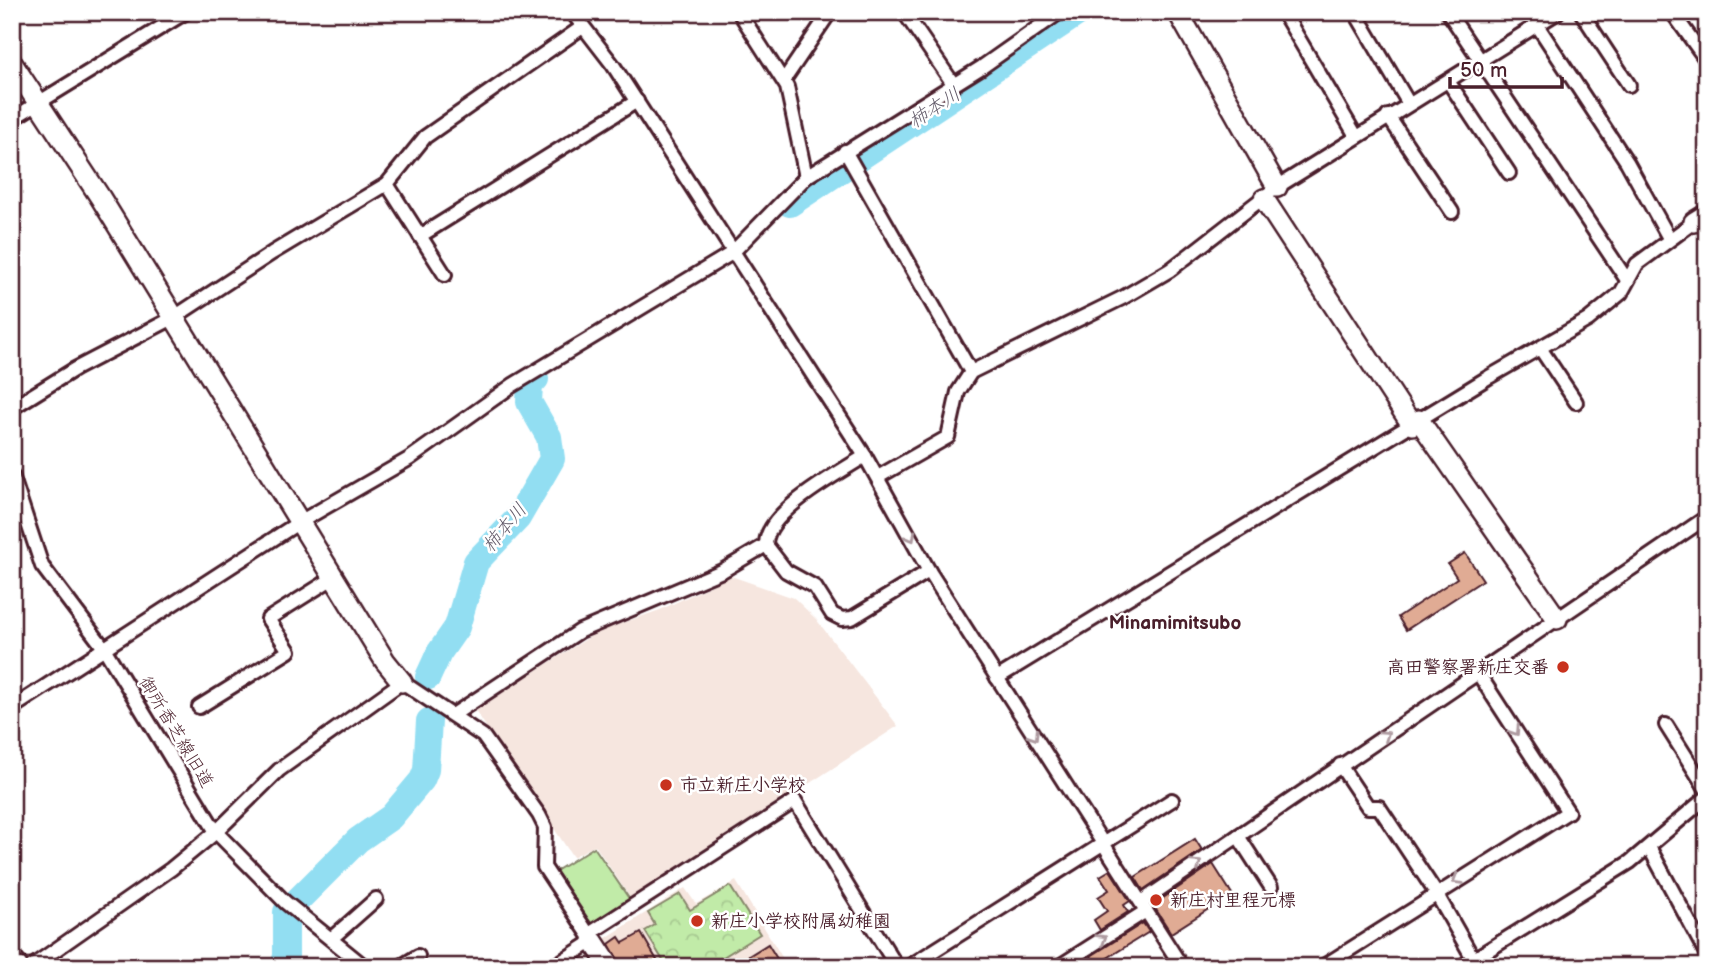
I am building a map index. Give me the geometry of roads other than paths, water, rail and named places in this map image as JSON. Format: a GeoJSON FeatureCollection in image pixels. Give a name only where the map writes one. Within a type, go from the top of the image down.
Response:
{"type":"FeatureCollection","features":[{"type":"Feature","properties":{"kind":"street"},"geometry":{"type":"LineString","coordinates":[[12,119],[186,12]]}},
{"type":"Feature","properties":{"kind":"street"},"geometry":{"type":"LineString","coordinates":[[572,12],[613,65],[865,456],[929,571],[1182,967]]}},
{"type":"Feature","properties":{"kind":"street"},"geometry":{"type":"LineString","coordinates":[[739,12],[783,80],[806,177]]}},
{"type":"Feature","properties":{"kind":"street"},"geometry":{"type":"LineString","coordinates":[[783,80],[830,12]]}},
{"type":"Feature","properties":{"kind":"street"},"geometry":{"type":"LineString","coordinates":[[904,12],[954,85]]}},
{"type":"Feature","properties":{"kind":"street"},"geometry":{"type":"LineString","coordinates":[[12,708],[298,523],[409,459],[513,385],[636,308],[732,253],[806,177],[849,159],[1060,12]]}},
{"type":"Feature","properties":{"kind":"street"},"geometry":{"type":"LineString","coordinates":[[1178,12],[1270,193],[1415,422],[1557,620]]}},
{"type":"Feature","properties":{"kind":"street"},"geometry":{"type":"LineString","coordinates":[[1283,12],[1356,136]]}},
{"type":"Feature","properties":{"kind":"street"},"geometry":{"type":"LineString","coordinates":[[1355,12],[1409,104]]}},
{"type":"Feature","properties":{"kind":"street"},"geometry":{"type":"LineString","coordinates":[[1448,12],[1628,280]]}},
{"type":"Feature","properties":{"kind":"street"},"geometry":{"type":"LineString","coordinates":[[877,477],[948,437],[958,392],[971,372],[1170,270],[1270,193],[1356,136],[1558,12]]}},
{"type":"Feature","properties":{"kind":"street"},"geometry":{"type":"LineString","coordinates":[[1581,12],[1629,85]]}},
{"type":"Feature","properties":{"kind":"street"},"geometry":{"type":"LineString","coordinates":[[1672,12],[1707,61]]}},
{"type":"Feature","properties":{"kind":"street"},"geometry":{"type":"LineString","coordinates":[[1537,25],[1626,162],[1669,237]]}},
{"type":"Feature","properties":{"kind":"street"},"geometry":{"type":"LineString","coordinates":[[12,408],[75,369],[173,317],[387,184],[425,137],[582,28]]}},
{"type":"Feature","properties":{"kind":"street"},"geometry":{"type":"LineString","coordinates":[[12,63],[100,197],[385,661],[402,682],[483,736],[539,815],[545,827],[544,867],[610,967]]}},
{"type":"Feature","properties":{"kind":"street"},"geometry":{"type":"LineString","coordinates":[[1448,81],[1508,173]]}},
{"type":"Feature","properties":{"kind":"street"},"geometry":{"type":"LineString","coordinates":[[420,236],[637,102]]}},
{"type":"Feature","properties":{"kind":"street"},"geometry":{"type":"LineString","coordinates":[[1388,116],[1452,212]]}},
{"type":"Feature","properties":{"kind":"street"},"geometry":{"type":"LineString","coordinates":[[849,159],[971,372]]}},
{"type":"Feature","properties":{"kind":"street"},"geometry":{"type":"LineString","coordinates":[[387,184],[445,275]]}},
{"type":"Feature","properties":{"kind":"street"},"geometry":{"type":"LineString","coordinates":[[997,678],[1415,422],[1588,320],[1621,293],[1637,264],[1669,237],[1700,218]]}},
{"type":"Feature","properties":{"kind":"street"},"geometry":{"type":"LineString","coordinates":[[1540,348],[1576,402]]}},
{"type":"Feature","properties":{"kind":"street"},"geometry":{"type":"LineString","coordinates":[[453,715],[580,631],[722,571],[766,545],[770,526],[795,503],[865,456]]}},
{"type":"Feature","properties":{"kind":"street","name":"御所香芝線旧道"},"geometry":{"type":"LineString","coordinates":[[12,475],[42,566],[104,649],[216,832],[285,902],[332,938],[362,966]]}},
{"type":"Feature","properties":{"kind":"street"},"geometry":{"type":"LineString","coordinates":[[1058,967],[1340,765],[1707,517]]}},
{"type":"Feature","properties":{"kind":"street"},"geometry":{"type":"LineString","coordinates":[[766,545],[786,571],[815,587],[832,614],[842,619],[852,618],[929,571]]}},
{"type":"Feature","properties":{"kind":"street"},"geometry":{"type":"LineString","coordinates":[[199,708],[289,651],[268,619],[333,578]]}},
{"type":"Feature","properties":{"kind":"street"},"geometry":{"type":"LineString","coordinates":[[1322,967],[1568,812],[1478,673]]}},
{"type":"Feature","properties":{"kind":"street"},"geometry":{"type":"LineString","coordinates":[[32,967],[171,869],[216,832],[279,770],[402,682]]}},
{"type":"Feature","properties":{"kind":"street"},"geometry":{"type":"LineString","coordinates":[[1666,725],[1707,790]]}},
{"type":"Feature","properties":{"kind":"street"},"geometry":{"type":"LineString","coordinates":[[1340,765],[1368,807],[1379,807],[1436,893],[1476,962]]}},
{"type":"Feature","properties":{"kind":"street"},"geometry":{"type":"LineString","coordinates":[[1461,967],[1476,962],[1605,878],[1649,847],[1707,797]]}},
{"type":"Feature","properties":{"kind":"street"},"geometry":{"type":"LineString","coordinates":[[908,967],[996,914],[1172,800]]}},
{"type":"Feature","properties":{"kind":"street"},"geometry":{"type":"LineString","coordinates":[[554,967],[591,937],[794,802],[897,967]]}},
{"type":"Feature","properties":{"kind":"street"},"geometry":{"type":"LineString","coordinates":[[1238,836],[1270,887]]}},
{"type":"Feature","properties":{"kind":"street"},"geometry":{"type":"LineString","coordinates":[[1649,847],[1707,955]]}},
{"type":"Feature","properties":{"kind":"street"},"geometry":{"type":"LineString","coordinates":[[332,938],[376,899]]}},
{"type":"Feature","properties":{"kind":"street"},"geometry":{"type":"LineString","coordinates":[[12,954],[22,967]]}},
{"type":"Feature","properties":{"kind":"street"},"geometry":{"type":"LineString","coordinates":[[400,967],[418,956]]}},
{"type":"Feature","properties":{"kind":"waterway","name":"柿本川"},"geometry":{"type":"LineString","coordinates":[[790,204],[1080,12]]}},
{"type":"Feature","properties":{"kind":"waterway","name":"柿本川"},"geometry":{"type":"LineString","coordinates":[[428,677],[439,653],[457,627],[476,562],[518,518],[552,459],[549,437],[529,402],[530,385],[536,379]]}},
{"type":"Feature","properties":{"kind":"waterway","name":"柿本川"},"geometry":{"type":"LineString","coordinates":[[283,967],[286,956],[286,912],[358,840],[391,817],[422,780],[426,770],[429,721]]}},
{"type":"Feature","properties":{"kind":"place","name":"高田警察署新庄交番"},"geometry":{"type":"Point","coordinates":[1563,667]}},
{"type":"Feature","properties":{"kind":"place","name":"市立新庄小学校"},"geometry":{"type":"Point","coordinates":[666,785]}},
{"type":"Feature","properties":{"kind":"place","name":"新庄村里程元標"},"geometry":{"type":"Point","coordinates":[1156,900]}},
{"type":"Feature","properties":{"kind":"place","name":"新庄小学校附属幼稚園"},"geometry":{"type":"Point","coordinates":[697,921]}},
{"type":"Feature","properties":{"kind":"district","name":"Minamimitsubo"},"geometry":{"type":"Point","coordinates":[1175,623]}}]}
